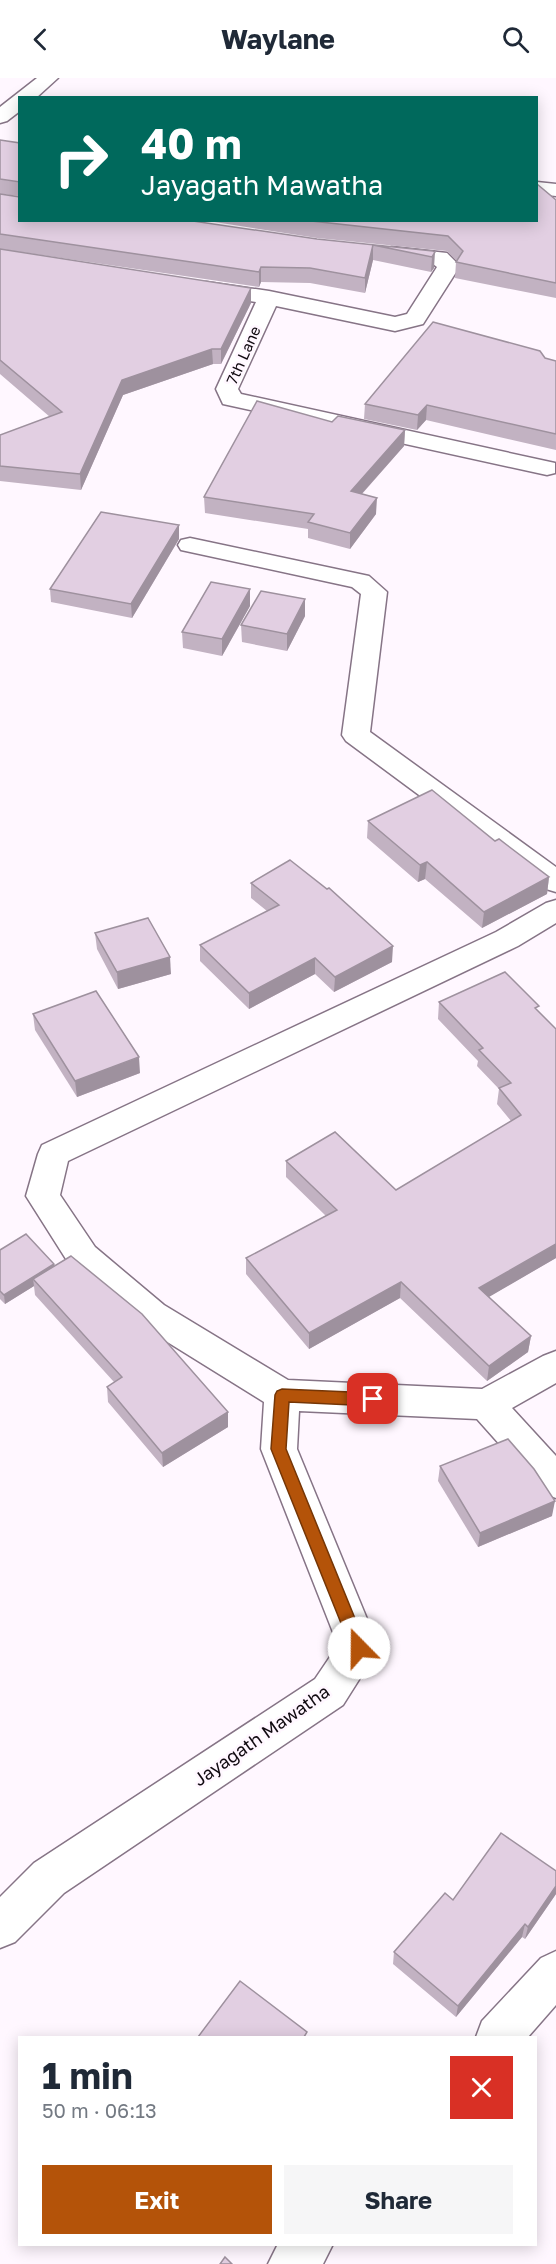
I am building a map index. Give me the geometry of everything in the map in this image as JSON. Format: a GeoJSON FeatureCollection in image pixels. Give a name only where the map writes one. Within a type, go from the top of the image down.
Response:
{"type":"FeatureCollection","features":[{"type":"Feature","properties":{"kind":"street"},"geometry":{"type":"LineString","coordinates":[[26,96],[49,78]]}},
{"type":"Feature","properties":{"kind":"street"},"geometry":{"type":"LineString","coordinates":[[0,117],[18,103]]}},
{"type":"Feature","properties":{"kind":"street"},"geometry":{"type":"LineString","coordinates":[[0,117],[18,120]]}},
{"type":"Feature","properties":{"kind":"street"},"geometry":{"type":"LineString","coordinates":[[538,188],[556,190]]}},
{"type":"Feature","properties":{"kind":"street"},"geometry":{"type":"LineString","coordinates":[[187,285],[269,298],[395,324],[415,320],[449,266],[439,258],[373,251]]}},
{"type":"Feature","properties":{"kind":"street","name":"7th Lane"},"geometry":{"type":"LineString","coordinates":[[269,298],[227,389],[231,399],[547,468]]}},
{"type":"Feature","properties":{"kind":"street"},"geometry":{"type":"LineString","coordinates":[[190,545],[360,581],[374,592],[356,735],[556,882]]}},
{"type":"Feature","properties":{"kind":"street"},"geometry":{"type":"LineString","coordinates":[[556,910],[507,939],[54,1154],[43,1196],[83,1257],[152,1315],[282,1395],[486,1404],[556,1365]]}},
{"type":"Feature","properties":{"kind":"street","name":"Jayagath Mawatha"},"geometry":{"type":"LineString","coordinates":[[0,1927],[49,1878],[329,1692],[359,1648],[279,1449],[282,1395]]}},
{"type":"Feature","properties":{"kind":"street"},"geometry":{"type":"LineString","coordinates":[[486,1404],[556,1482]]}},
{"type":"Feature","properties":{"kind":"street"},"geometry":{"type":"LineString","coordinates":[[499,2036],[556,1973]]}},
{"type":"Feature","properties":{"kind":"street"},"geometry":{"type":"LineString","coordinates":[[292,2264],[308,2246]]}},
{"type":"Feature","properties":{"kind":"building"},"geometry":{"type":"Polygon","coordinates":[[[0,140],[18,143],[18,182],[0,179],[0,140]]]}},
{"type":"Feature","properties":{"kind":"building"},"geometry":{"type":"Polygon","coordinates":[[[538,185],[556,200],[556,283],[456,262],[463,251],[448,236],[320,222],[538,222],[538,185]]]}},
{"type":"Feature","properties":{"kind":"building"},"geometry":{"type":"Polygon","coordinates":[[[0,194],[18,197],[18,222],[200,222],[317,239],[433,251],[435,252],[432,257],[373,245],[365,278],[310,268],[261,267],[259,272],[0,234],[0,194]]]}},
{"type":"Feature","properties":{"kind":"building"},"geometry":{"type":"Polygon","coordinates":[[[0,249],[251,288],[221,349],[212,349],[122,380],[80,474],[0,466],[0,435],[62,412],[0,360],[0,249]]]}},
{"type":"Feature","properties":{"kind":"building"},"geometry":{"type":"Polygon","coordinates":[[[433,322],[540,351],[545,358],[556,361],[556,434],[427,405],[418,415],[365,404],[433,322]]]}},
{"type":"Feature","properties":{"kind":"building"},"geometry":{"type":"Polygon","coordinates":[[[257,401],[332,422],[338,416],[405,430],[351,491],[377,498],[350,533],[308,522],[314,514],[204,497],[257,401]]]}},
{"type":"Feature","properties":{"kind":"building"},"geometry":{"type":"Polygon","coordinates":[[[101,512],[179,525],[131,604],[50,589],[101,512]]]}},
{"type":"Feature","properties":{"kind":"building"},"geometry":{"type":"Polygon","coordinates":[[[211,582],[250,589],[222,639],[182,632],[211,582]]]}},
{"type":"Feature","properties":{"kind":"building"},"geometry":{"type":"Polygon","coordinates":[[[261,591],[305,599],[287,634],[241,625],[261,591]]]}},
{"type":"Feature","properties":{"kind":"building"},"geometry":{"type":"Polygon","coordinates":[[[432,790],[495,841],[499,839],[549,877],[484,912],[427,862],[420,865],[368,821],[432,790]]]}},
{"type":"Feature","properties":{"kind":"building"},"geometry":{"type":"Polygon","coordinates":[[[290,860],[327,889],[329,888],[393,946],[335,977],[315,958],[249,993],[200,945],[279,905],[251,883],[290,860]]]}},
{"type":"Feature","properties":{"kind":"building"},"geometry":{"type":"Polygon","coordinates":[[[148,918],[170,957],[117,972],[95,933],[148,918]]]}},
{"type":"Feature","properties":{"kind":"building"},"geometry":{"type":"Polygon","coordinates":[[[505,972],[539,1006],[535,1008],[556,1029],[556,1244],[479,1288],[531,1336],[489,1366],[401,1282],[309,1333],[246,1258],[337,1210],[286,1161],[335,1132],[396,1190],[521,1115],[499,1088],[511,1083],[479,1050],[483,1048],[439,1002],[505,972]]]}},
{"type":"Feature","properties":{"kind":"building"},"geometry":{"type":"Polygon","coordinates":[[[96,991],[139,1057],[75,1081],[33,1014],[96,991]]]}},
{"type":"Feature","properties":{"kind":"building"},"geometry":{"type":"Polygon","coordinates":[[[26,1234],[54,1264],[4,1295],[0,1291],[0,1250],[26,1234]]]}},
{"type":"Feature","properties":{"kind":"building"},"geometry":{"type":"Polygon","coordinates":[[[71,1256],[142,1314],[228,1412],[162,1453],[107,1387],[122,1377],[33,1279],[71,1256]]]}},
{"type":"Feature","properties":{"kind":"building"},"geometry":{"type":"Polygon","coordinates":[[[508,1439],[534,1469],[555,1501],[480,1533],[440,1466],[508,1439]]]}},
{"type":"Feature","properties":{"kind":"building"},"geometry":{"type":"Polygon","coordinates":[[[501,1833],[556,1871],[556,1886],[528,1927],[525,1924],[458,2006],[394,1952],[445,1893],[453,1900],[501,1833]]]}},
{"type":"Feature","properties":{"kind":"building"},"geometry":{"type":"Polygon","coordinates":[[[240,1981],[307,2032],[305,2036],[199,2036],[240,1981]]]}},
{"type":"Feature","properties":{"kind":"building"},"geometry":{"type":"Polygon","coordinates":[[[225,2257],[232,2264],[220,2264],[225,2257]]]}},
{"type":"Feature","properties":{"kind":"route"},"geometry":{"type":"LineString","coordinates":[[359,1648],[279,1449],[282,1395],[373,1399]]}}]}
